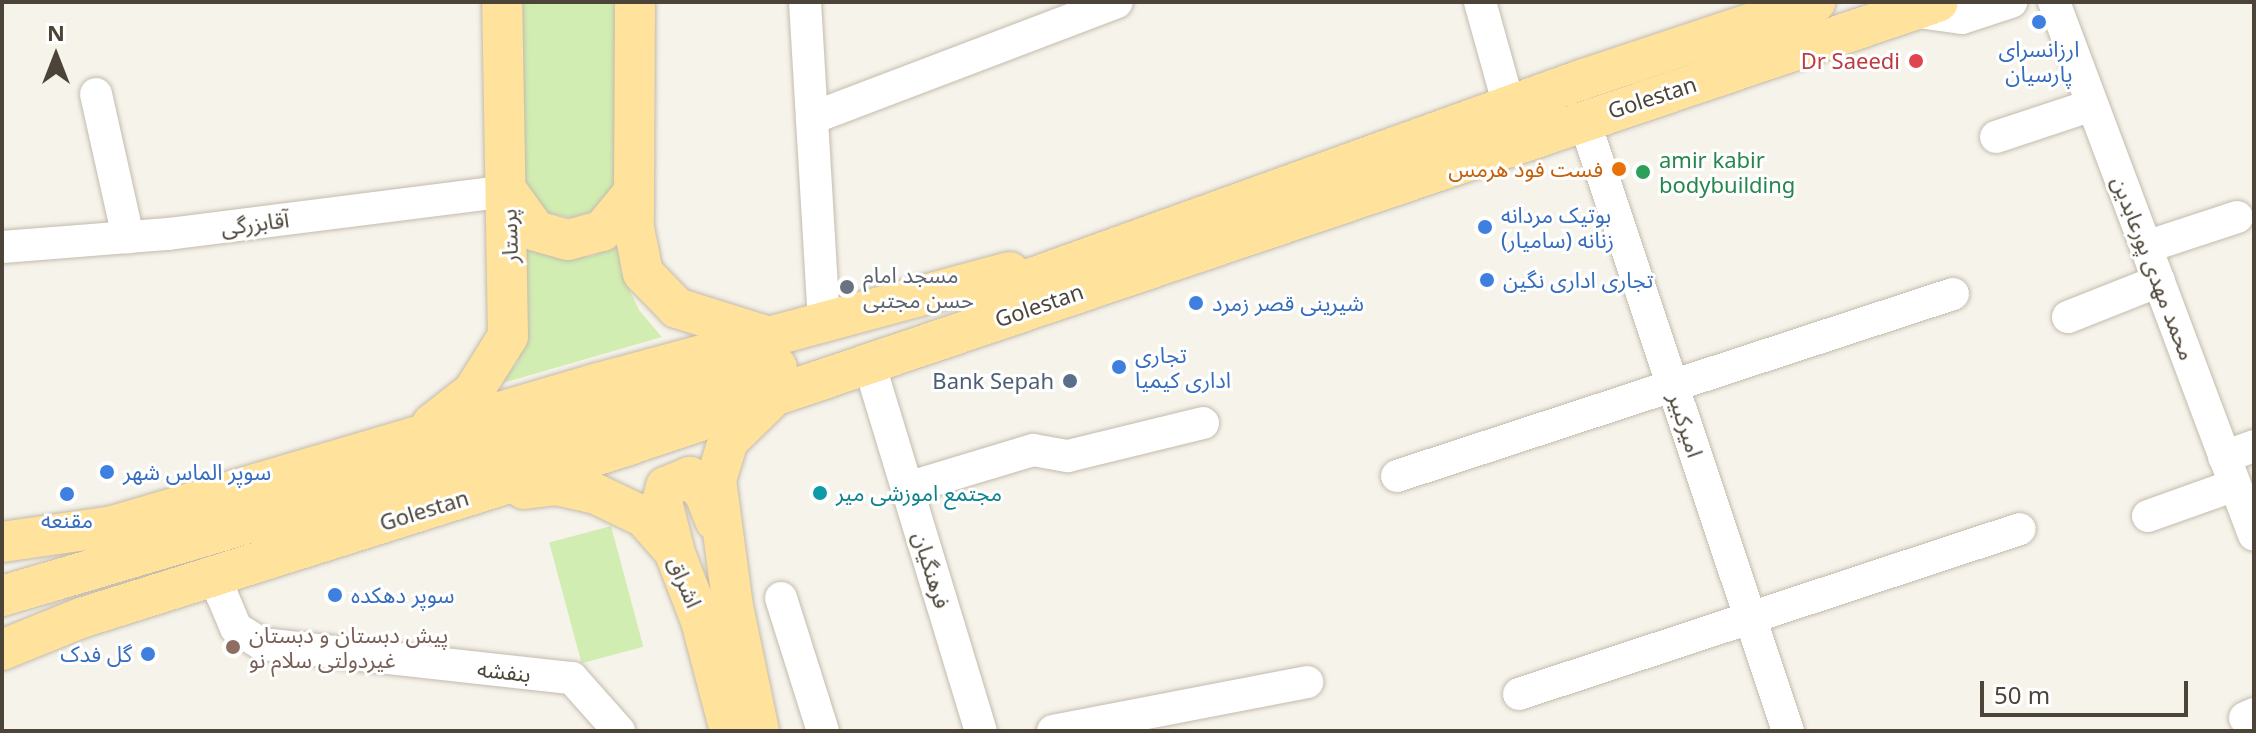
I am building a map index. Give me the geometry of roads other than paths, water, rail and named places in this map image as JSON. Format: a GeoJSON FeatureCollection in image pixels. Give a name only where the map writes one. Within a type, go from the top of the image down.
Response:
{"type":"FeatureCollection","features":[{"type":"Feature","properties":{"kind":"main road","name":"پرستار"},"geometry":{"type":"LineString","coordinates":[[420,433],[473,392],[508,336],[502,2]]}},
{"type":"Feature","properties":{"kind":"main road"},"geometry":{"type":"LineString","coordinates":[[635,2],[634,228],[643,273],[677,308],[769,337]]}},
{"type":"Feature","properties":{"kind":"main road","name":"Golestan"},"geometry":{"type":"LineString","coordinates":[[2,596],[816,356],[1509,106],[1815,2]]}},
{"type":"Feature","properties":{"kind":"main road","name":"Golestan"},"geometry":{"type":"LineString","coordinates":[[2,650],[81,618],[777,394],[1924,6]]}},
{"type":"Feature","properties":{"kind":"main road"},"geometry":{"type":"LineString","coordinates":[[507,191],[536,231],[568,240],[602,231],[634,192]]}},
{"type":"Feature","properties":{"kind":"main road"},"geometry":{"type":"LineString","coordinates":[[5,541],[113,526],[420,433],[1167,229]]}},
{"type":"Feature","properties":{"kind":"main road","name":"اشراق"},"geometry":{"type":"LineString","coordinates":[[759,731],[721,535],[716,480],[719,458],[744,421],[777,394]]}},
{"type":"Feature","properties":{"kind":"main road"},"geometry":{"type":"LineString","coordinates":[[674,551],[662,502],[666,487],[690,477],[705,494],[721,535]]}},
{"type":"Feature","properties":{"kind":"main road","name":"اشراق"},"geometry":{"type":"LineString","coordinates":[[476,493],[556,485],[596,494],[644,517],[674,551],[701,621],[730,731]]}},
{"type":"Feature","properties":{"kind":"street"},"geometry":{"type":"LineString","coordinates":[[805,2],[824,322]]}},
{"type":"Feature","properties":{"kind":"street"},"geometry":{"type":"LineString","coordinates":[[812,118],[1117,2]]}},
{"type":"Feature","properties":{"kind":"street"},"geometry":{"type":"LineString","coordinates":[[1480,2],[1509,106]]}},
{"type":"Feature","properties":{"kind":"street"},"geometry":{"type":"LineString","coordinates":[[1924,6],[1962,18],[2011,2]]}},
{"type":"Feature","properties":{"kind":"street","name":"محمد مهدی پورعابدین"},"geometry":{"type":"LineString","coordinates":[[2054,2],[2159,281],[2238,463],[2254,535]]}},
{"type":"Feature","properties":{"kind":"street"},"geometry":{"type":"LineString","coordinates":[[96,94],[128,237]]}},
{"type":"Feature","properties":{"kind":"street"},"geometry":{"type":"LineString","coordinates":[[1996,137],[2092,105]]}},
{"type":"Feature","properties":{"kind":"street","name":"امیرکبیر"},"geometry":{"type":"LineString","coordinates":[[1584,120],[1788,731]]}},
{"type":"Feature","properties":{"kind":"street","name":"آقابزرگی"},"geometry":{"type":"LineString","coordinates":[[2,247],[128,237],[507,191]]}},
{"type":"Feature","properties":{"kind":"street"},"geometry":{"type":"LineString","coordinates":[[2146,247],[2237,217]]}},
{"type":"Feature","properties":{"kind":"street"},"geometry":{"type":"LineString","coordinates":[[2068,317],[2159,281]]}},
{"type":"Feature","properties":{"kind":"street"},"geometry":{"type":"LineString","coordinates":[[1397,476],[1953,294]]}},
{"type":"Feature","properties":{"kind":"street","name":"فرهنگیان"},"geometry":{"type":"LineString","coordinates":[[869,363],[981,731]]}},
{"type":"Feature","properties":{"kind":"street"},"geometry":{"type":"LineString","coordinates":[[907,488],[1033,450],[1068,456],[1203,423]]}},
{"type":"Feature","properties":{"kind":"street"},"geometry":{"type":"LineString","coordinates":[[2148,516],[2238,463]]}},
{"type":"Feature","properties":{"kind":"street"},"geometry":{"type":"LineString","coordinates":[[1519,694],[1749,615],[2020,529]]}},
{"type":"Feature","properties":{"kind":"street","name":"بنفشه"},"geometry":{"type":"LineString","coordinates":[[220,574],[222,595],[236,628],[262,644],[572,678],[619,731]]}},
{"type":"Feature","properties":{"kind":"street"},"geometry":{"type":"LineString","coordinates":[[781,598],[823,731]]}},
{"type":"Feature","properties":{"kind":"street"},"geometry":{"type":"LineString","coordinates":[[1053,731],[1307,682]]}},
{"type":"Feature","properties":{"kind":"place","name":"ارزانسرای پارسیان"},"geometry":{"type":"Point","coordinates":[2039,22]}},
{"type":"Feature","properties":{"kind":"place","name":"Dr Saeedi"},"geometry":{"type":"Point","coordinates":[1916,61]}},
{"type":"Feature","properties":{"kind":"place","name":"فست فود هرمس"},"geometry":{"type":"Point","coordinates":[1619,169]}},
{"type":"Feature","properties":{"kind":"place","name":"amir kabir bodybuilding"},"geometry":{"type":"Point","coordinates":[1643,172]}},
{"type":"Feature","properties":{"kind":"place","name":"بوتیک مردانه زنانه (سامیار)"},"geometry":{"type":"Point","coordinates":[1485,227]}},
{"type":"Feature","properties":{"kind":"place","name":"تجاری اداری نگین"},"geometry":{"type":"Point","coordinates":[1487,280]}},
{"type":"Feature","properties":{"kind":"place","name":"مسجد امام حسن مجتبی"},"geometry":{"type":"Point","coordinates":[847,287]}},
{"type":"Feature","properties":{"kind":"place","name":"شیرینی قصر زمرد"},"geometry":{"type":"Point","coordinates":[1196,303]}},
{"type":"Feature","properties":{"kind":"place","name":"تجاری اداری کیمیا"},"geometry":{"type":"Point","coordinates":[1119,367]}},
{"type":"Feature","properties":{"kind":"place","name":"Bank Sepah"},"geometry":{"type":"Point","coordinates":[1070,381]}},
{"type":"Feature","properties":{"kind":"place","name":"سوپر الماس شهر"},"geometry":{"type":"Point","coordinates":[107,472]}},
{"type":"Feature","properties":{"kind":"place","name":"مجتمع اموزشی میر"},"geometry":{"type":"Point","coordinates":[820,493]}},
{"type":"Feature","properties":{"kind":"place","name":"مقنعه"},"geometry":{"type":"Point","coordinates":[67,494]}},
{"type":"Feature","properties":{"kind":"place","name":"سوپر دهکده"},"geometry":{"type":"Point","coordinates":[335,595]}},
{"type":"Feature","properties":{"kind":"place","name":"پیش دبستان و دبستان غیردولتی سلام نو"},"geometry":{"type":"Point","coordinates":[233,647]}},
{"type":"Feature","properties":{"kind":"place","name":"گل فدک"},"geometry":{"type":"Point","coordinates":[148,654]}}]}
